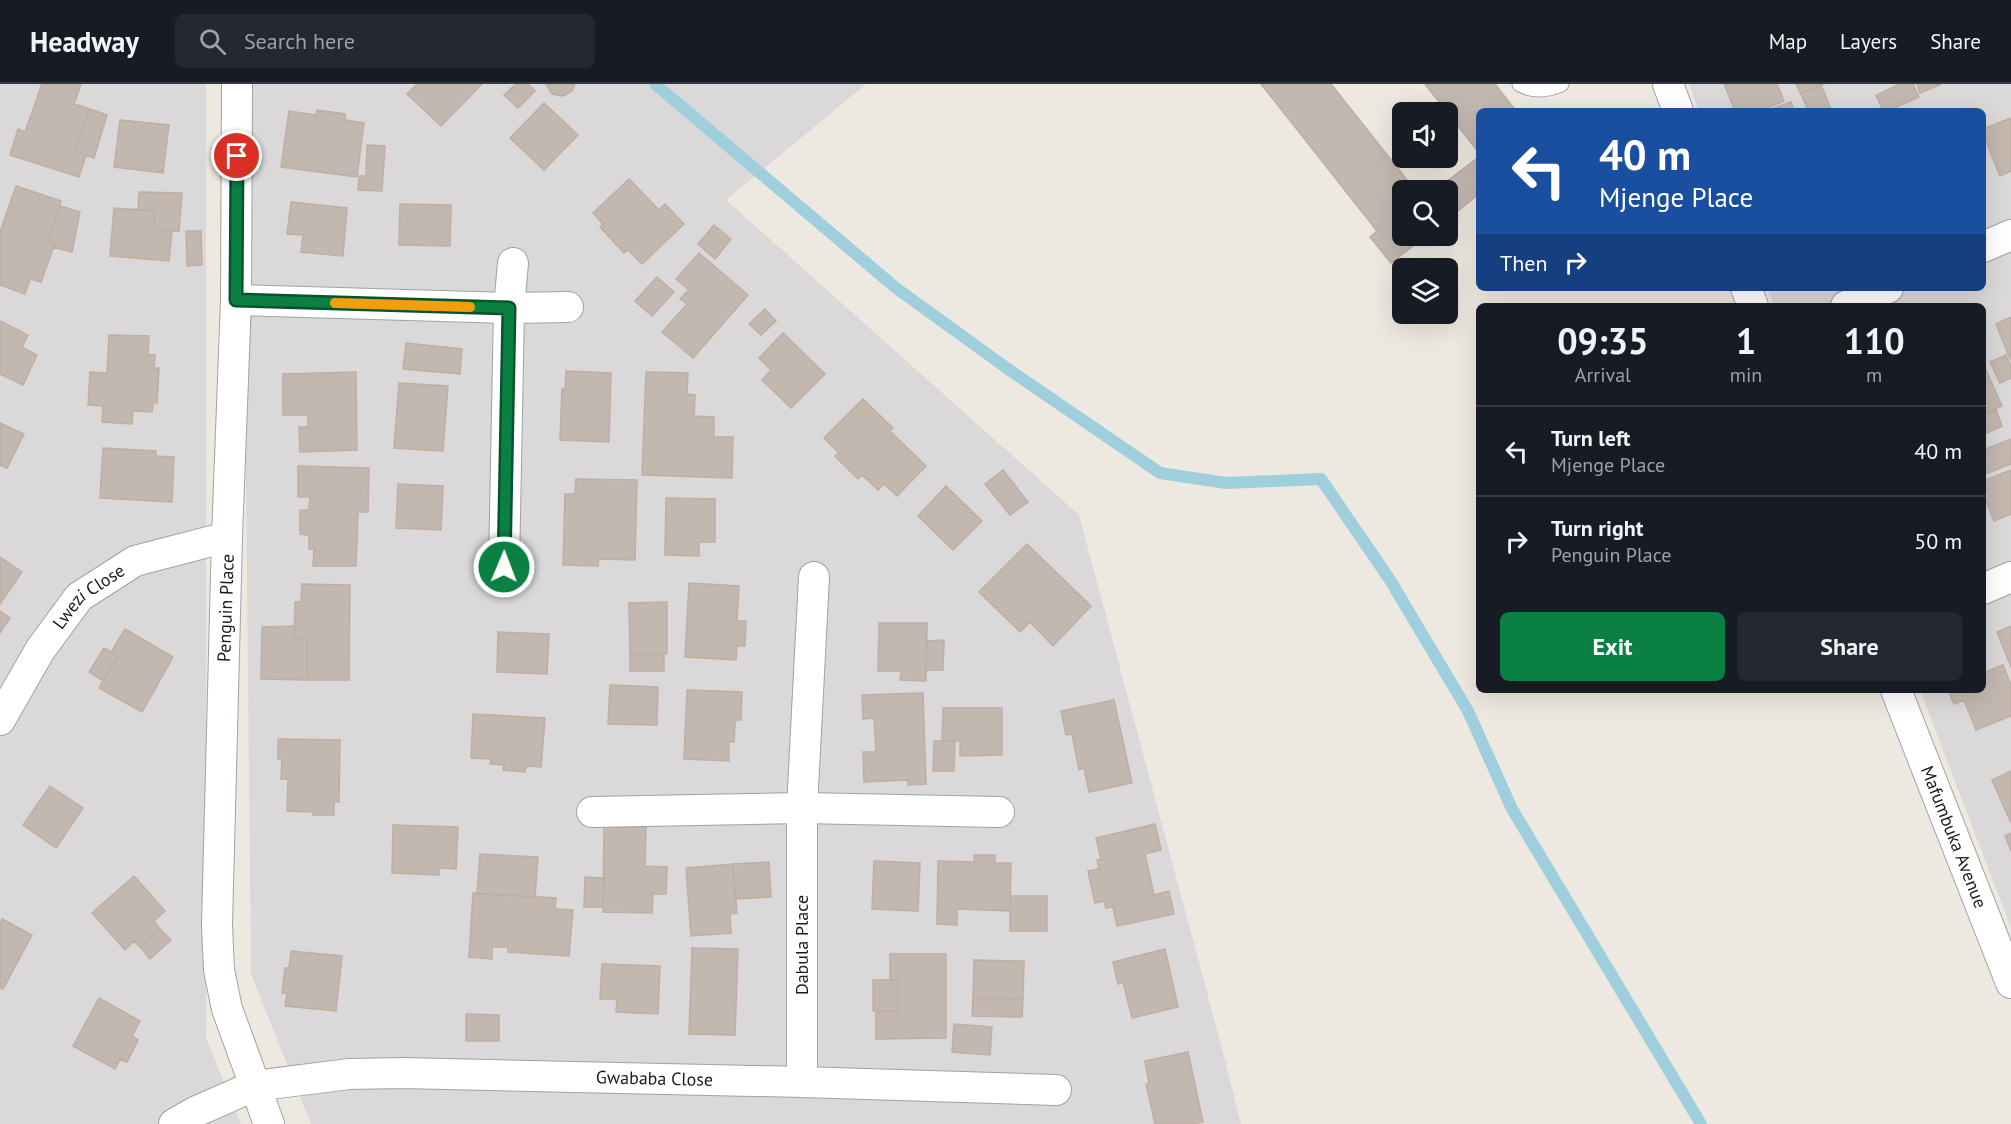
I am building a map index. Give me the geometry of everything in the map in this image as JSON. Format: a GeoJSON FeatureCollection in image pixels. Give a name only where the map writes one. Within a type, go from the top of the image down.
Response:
{"type":"FeatureCollection","features":[{"type":"Feature","properties":{"kind":"street","name":"Penguin Place"},"geometry":{"type":"LineString","coordinates":[[237,84],[236,300],[217,925],[219,970],[227,1009],[269,1124]]}},
{"type":"Feature","properties":{"kind":"street"},"geometry":{"type":"LineString","coordinates":[[1668,84],[1677,108]]}},
{"type":"Feature","properties":{"kind":"street"},"geometry":{"type":"LineString","coordinates":[[1986,246],[2011,235]]}},
{"type":"Feature","properties":{"kind":"street"},"geometry":{"type":"LineString","coordinates":[[504,567],[509,308],[513,263]]}},
{"type":"Feature","properties":{"kind":"street"},"geometry":{"type":"LineString","coordinates":[[1853,303],[1881,291]]}},
{"type":"Feature","properties":{"kind":"street"},"geometry":{"type":"LineString","coordinates":[[236,300],[509,308],[568,307]]}},
{"type":"Feature","properties":{"kind":"street","name":"Lwezi Close"},"geometry":{"type":"LineString","coordinates":[[0,720],[40,650],[79,597],[135,561],[227,537]]}},
{"type":"Feature","properties":{"kind":"street","name":"Dabula Place"},"geometry":{"type":"LineString","coordinates":[[802,1082],[802,808],[814,577]]}},
{"type":"Feature","properties":{"kind":"street"},"geometry":{"type":"LineString","coordinates":[[1986,588],[2011,577]]}},
{"type":"Feature","properties":{"kind":"street","name":"Mafumbuka Avenue"},"geometry":{"type":"LineString","coordinates":[[1897,693],[2003,937],[2011,983]]}},
{"type":"Feature","properties":{"kind":"street"},"geometry":{"type":"LineString","coordinates":[[592,812],[802,808],[999,812]]}},
{"type":"Feature","properties":{"kind":"street","name":"Gwababa Close"},"geometry":{"type":"LineString","coordinates":[[174,1124],[195,1112],[254,1086],[349,1074],[402,1073],[802,1082],[1056,1090]]}},
{"type":"Feature","properties":{"kind":"lane"},"geometry":{"type":"LineString","coordinates":[[1520,84],[1531,89],[1561,84]]}},
{"type":"Feature","properties":{"kind":"shaded area"},"geometry":{"type":"Polygon","coordinates":[[[0,84],[206,84],[206,1038],[241,1124],[0,1124],[0,84]]]}},
{"type":"Feature","properties":{"kind":"shaded area"},"geometry":{"type":"Polygon","coordinates":[[[242,84],[866,84],[726,200],[1079,515],[1241,1124],[311,1124],[251,974],[242,84]]]}},
{"type":"Feature","properties":{"kind":"shaded area"},"geometry":{"type":"Polygon","coordinates":[[[1689,84],[2011,84],[2011,928],[1921,693],[1986,693],[1986,303],[1773,303],[1768,291],[1986,291],[1986,108],[1698,108],[1689,84]]]}},
{"type":"Feature","properties":{"kind":"building"},"geometry":{"type":"Polygon","coordinates":[[[42,84],[81,84],[74,104],[90,109],[75,151],[86,155],[79,177],[10,155],[18,129],[25,132],[42,84]]]}},
{"type":"Feature","properties":{"kind":"building"},"geometry":{"type":"Polygon","coordinates":[[[417,84],[482,84],[441,126],[407,94],[417,84]]]}},
{"type":"Feature","properties":{"kind":"building"},"geometry":{"type":"Polygon","coordinates":[[[516,84],[528,84],[535,91],[518,108],[504,95],[516,84]]]}},
{"type":"Feature","properties":{"kind":"building"},"geometry":{"type":"Polygon","coordinates":[[[546,84],[575,84],[572,91],[563,96],[552,94],[546,84]]]}},
{"type":"Feature","properties":{"kind":"building"},"geometry":{"type":"Polygon","coordinates":[[[1261,84],[1331,84],[1392,161],[1392,168],[1398,168],[1407,180],[1392,180],[1392,246],[1413,246],[1397,258],[1392,258],[1391,263],[1370,237],[1377,231],[1261,84]]]}},
{"type":"Feature","properties":{"kind":"building"},"geometry":{"type":"Polygon","coordinates":[[[1425,84],[1495,84],[1514,108],[1476,108],[1476,149],[1458,126],[1458,102],[1439,102],[1425,84]]]}},
{"type":"Feature","properties":{"kind":"building"},"geometry":{"type":"Polygon","coordinates":[[[1724,84],[1777,84],[1784,101],[1766,108],[1734,108],[1724,84]]]}},
{"type":"Feature","properties":{"kind":"building"},"geometry":{"type":"Polygon","coordinates":[[[1796,84],[1824,84],[1801,94],[1796,84]]]}},
{"type":"Feature","properties":{"kind":"building"},"geometry":{"type":"Polygon","coordinates":[[[1900,84],[1913,84],[1919,97],[1894,108],[1882,108],[1876,95],[1900,84]]]}},
{"type":"Feature","properties":{"kind":"building"},"geometry":{"type":"Polygon","coordinates":[[[1917,84],[1939,84],[1940,85],[1920,93],[1917,84]]]}},
{"type":"Feature","properties":{"kind":"building"},"geometry":{"type":"Polygon","coordinates":[[[1821,85],[1831,108],[1807,108],[1801,94],[1821,85]]]}},
{"type":"Feature","properties":{"kind":"building"},"geometry":{"type":"Polygon","coordinates":[[[1791,102],[1793,108],[1774,108],[1791,102]]]}},
{"type":"Feature","properties":{"kind":"building"},"geometry":{"type":"Polygon","coordinates":[[[544,103],[578,135],[544,170],[510,138],[544,103]]]}},
{"type":"Feature","properties":{"kind":"building"},"geometry":{"type":"Polygon","coordinates":[[[90,109],[107,115],[94,158],[75,151],[90,109]]]}},
{"type":"Feature","properties":{"kind":"building"},"geometry":{"type":"Polygon","coordinates":[[[317,110],[345,114],[345,120],[364,123],[357,177],[281,167],[289,111],[316,115],[317,110]]]}},
{"type":"Feature","properties":{"kind":"building"},"geometry":{"type":"Polygon","coordinates":[[[2011,118],[2011,171],[2000,176],[1986,141],[1986,128],[2011,118]]]}},
{"type":"Feature","properties":{"kind":"building"},"geometry":{"type":"Polygon","coordinates":[[[120,120],[169,125],[163,173],[114,167],[120,120]]]}},
{"type":"Feature","properties":{"kind":"building"},"geometry":{"type":"Polygon","coordinates":[[[367,145],[385,146],[382,191],[358,190],[359,176],[366,176],[367,145]]]}},
{"type":"Feature","properties":{"kind":"building"},"geometry":{"type":"Polygon","coordinates":[[[1476,159],[1476,196],[1458,211],[1458,180],[1448,180],[1476,159]]]}},
{"type":"Feature","properties":{"kind":"building"},"geometry":{"type":"Polygon","coordinates":[[[629,179],[659,210],[665,204],[684,224],[642,264],[628,250],[624,253],[600,227],[603,224],[593,213],[629,179]]]}},
{"type":"Feature","properties":{"kind":"building"},"geometry":{"type":"Polygon","coordinates":[[[16,186],[61,201],[48,241],[55,243],[41,282],[30,279],[25,294],[0,285],[0,232],[16,186]]]}},
{"type":"Feature","properties":{"kind":"building"},"geometry":{"type":"Polygon","coordinates":[[[139,192],[182,193],[179,231],[154,230],[155,211],[138,210],[139,192]]]}},
{"type":"Feature","properties":{"kind":"building"},"geometry":{"type":"Polygon","coordinates":[[[291,202],[347,208],[343,256],[301,252],[303,235],[287,234],[291,202]]]}},
{"type":"Feature","properties":{"kind":"building"},"geometry":{"type":"Polygon","coordinates":[[[400,204],[451,205],[450,246],[399,245],[400,204]]]}},
{"type":"Feature","properties":{"kind":"building"},"geometry":{"type":"Polygon","coordinates":[[[60,206],[80,212],[72,252],[53,247],[55,243],[48,241],[60,206]]]}},
{"type":"Feature","properties":{"kind":"building"},"geometry":{"type":"Polygon","coordinates":[[[114,208],[155,211],[154,230],[172,231],[169,261],[110,256],[114,208]]]}},
{"type":"Feature","properties":{"kind":"building"},"geometry":{"type":"Polygon","coordinates":[[[714,225],[731,239],[715,259],[698,244],[714,225]]]}},
{"type":"Feature","properties":{"kind":"building"},"geometry":{"type":"Polygon","coordinates":[[[186,231],[201,231],[202,265],[187,266],[186,231]]]}},
{"type":"Feature","properties":{"kind":"building"},"geometry":{"type":"Polygon","coordinates":[[[699,253],[748,295],[693,358],[662,332],[687,304],[680,299],[689,290],[676,279],[699,253]]]}},
{"type":"Feature","properties":{"kind":"building"},"geometry":{"type":"Polygon","coordinates":[[[657,277],[674,292],[652,316],[635,301],[657,277]]]}},
{"type":"Feature","properties":{"kind":"building"},"geometry":{"type":"Polygon","coordinates":[[[765,309],[776,321],[761,335],[749,324],[765,309]]]}},
{"type":"Feature","properties":{"kind":"building"},"geometry":{"type":"Polygon","coordinates":[[[2011,317],[2011,359],[2010,359],[1996,324],[2011,317]]]}},
{"type":"Feature","properties":{"kind":"building"},"geometry":{"type":"Polygon","coordinates":[[[0,321],[28,335],[22,347],[37,355],[23,385],[0,374],[0,321]]]}},
{"type":"Feature","properties":{"kind":"building"},"geometry":{"type":"Polygon","coordinates":[[[783,333],[825,374],[791,408],[762,380],[771,370],[759,358],[783,333]]]}},
{"type":"Feature","properties":{"kind":"building"},"geometry":{"type":"Polygon","coordinates":[[[109,335],[149,336],[148,355],[155,355],[154,368],[159,368],[157,403],[153,402],[152,412],[133,411],[132,424],[102,422],[103,406],[88,405],[90,372],[107,373],[109,335]]]}},
{"type":"Feature","properties":{"kind":"building"},"geometry":{"type":"Polygon","coordinates":[[[406,343],[462,349],[460,374],[403,369],[406,343]]]}},
{"type":"Feature","properties":{"kind":"building"},"geometry":{"type":"Polygon","coordinates":[[[2006,355],[2011,366],[2011,378],[2000,383],[1990,362],[2006,355]]]}},
{"type":"Feature","properties":{"kind":"building"},"geometry":{"type":"Polygon","coordinates":[[[1986,370],[2002,406],[1986,414],[1986,370]]]}},
{"type":"Feature","properties":{"kind":"building"},"geometry":{"type":"Polygon","coordinates":[[[566,371],[611,373],[609,442],[560,440],[562,389],[565,390],[566,371]]]}},
{"type":"Feature","properties":{"kind":"building"},"geometry":{"type":"Polygon","coordinates":[[[356,372],[357,450],[300,452],[299,427],[308,427],[308,415],[283,415],[283,374],[356,372]]]}},
{"type":"Feature","properties":{"kind":"building"},"geometry":{"type":"Polygon","coordinates":[[[646,372],[688,373],[687,394],[695,395],[694,416],[714,417],[714,437],[733,437],[732,478],[642,475],[646,372]]]}},
{"type":"Feature","properties":{"kind":"building"},"geometry":{"type":"Polygon","coordinates":[[[399,383],[448,386],[443,451],[394,448],[399,383]]]}},
{"type":"Feature","properties":{"kind":"building"},"geometry":{"type":"Polygon","coordinates":[[[863,399],[893,428],[890,431],[926,466],[897,496],[884,484],[878,490],[862,475],[858,479],[835,456],[839,453],[824,438],[863,399]]]}},
{"type":"Feature","properties":{"kind":"building"},"geometry":{"type":"Polygon","coordinates":[[[1996,409],[2002,426],[1987,433],[1986,414],[1996,409]]]}},
{"type":"Feature","properties":{"kind":"building"},"geometry":{"type":"Polygon","coordinates":[[[0,423],[24,434],[7,468],[0,465],[0,423]]]}},
{"type":"Feature","properties":{"kind":"building"},"geometry":{"type":"Polygon","coordinates":[[[2011,439],[2011,464],[1986,474],[1986,449],[2011,439]]]}},
{"type":"Feature","properties":{"kind":"building"},"geometry":{"type":"Polygon","coordinates":[[[103,448],[156,451],[156,456],[174,457],[172,502],[100,498],[103,448]]]}},
{"type":"Feature","properties":{"kind":"building"},"geometry":{"type":"Polygon","coordinates":[[[298,466],[369,468],[368,512],[358,512],[356,566],[313,566],[314,549],[309,549],[309,535],[300,534],[300,510],[309,510],[310,497],[298,497],[298,466]]]}},
{"type":"Feature","properties":{"kind":"building"},"geometry":{"type":"Polygon","coordinates":[[[1003,470],[1028,502],[1010,515],[985,484],[1003,470]]]}},
{"type":"Feature","properties":{"kind":"building"},"geometry":{"type":"Polygon","coordinates":[[[2011,470],[2011,514],[1994,521],[1986,501],[1986,480],[2011,470]]]}},
{"type":"Feature","properties":{"kind":"building"},"geometry":{"type":"Polygon","coordinates":[[[576,479],[637,480],[635,560],[599,559],[598,566],[563,565],[565,494],[575,494],[576,479]]]}},
{"type":"Feature","properties":{"kind":"building"},"geometry":{"type":"Polygon","coordinates":[[[398,484],[443,486],[441,530],[396,528],[398,484]]]}},
{"type":"Feature","properties":{"kind":"building"},"geometry":{"type":"Polygon","coordinates":[[[946,486],[982,521],[953,550],[918,516],[946,486]]]}},
{"type":"Feature","properties":{"kind":"building"},"geometry":{"type":"Polygon","coordinates":[[[666,498],[715,499],[715,542],[699,542],[699,556],[665,555],[666,498]]]}},
{"type":"Feature","properties":{"kind":"building"},"geometry":{"type":"Polygon","coordinates":[[[1027,544],[1091,606],[1053,646],[1030,622],[1020,632],[979,592],[1027,544]]]}},
{"type":"Feature","properties":{"kind":"building"},"geometry":{"type":"Polygon","coordinates":[[[0,557],[22,572],[0,604],[0,557]]]}},
{"type":"Feature","properties":{"kind":"building"},"geometry":{"type":"Polygon","coordinates":[[[689,583],[739,586],[737,621],[746,621],[745,646],[737,646],[736,660],[685,657],[689,583]]]}},
{"type":"Feature","properties":{"kind":"building"},"geometry":{"type":"Polygon","coordinates":[[[302,584],[350,585],[349,680],[307,680],[307,638],[294,638],[295,602],[301,602],[302,584]]]}},
{"type":"Feature","properties":{"kind":"building"},"geometry":{"type":"Polygon","coordinates":[[[667,602],[667,654],[630,654],[629,603],[667,602]]]}},
{"type":"Feature","properties":{"kind":"building"},"geometry":{"type":"Polygon","coordinates":[[[0,611],[10,618],[0,633],[0,611]]]}},
{"type":"Feature","properties":{"kind":"building"},"geometry":{"type":"Polygon","coordinates":[[[879,623],[927,623],[926,681],[900,680],[901,671],[878,671],[879,623]]]}},
{"type":"Feature","properties":{"kind":"building"},"geometry":{"type":"Polygon","coordinates":[[[295,626],[294,638],[307,638],[307,680],[261,679],[262,627],[295,626]]]}},
{"type":"Feature","properties":{"kind":"building"},"geometry":{"type":"Polygon","coordinates":[[[2011,626],[2011,667],[1997,632],[2011,626]]]}},
{"type":"Feature","properties":{"kind":"building"},"geometry":{"type":"Polygon","coordinates":[[[125,629],[173,657],[142,712],[99,688],[118,656],[111,652],[125,629]]]}},
{"type":"Feature","properties":{"kind":"building"},"geometry":{"type":"Polygon","coordinates":[[[498,632],[549,634],[547,674],[497,672],[498,632]]]}},
{"type":"Feature","properties":{"kind":"building"},"geometry":{"type":"Polygon","coordinates":[[[944,640],[943,670],[926,670],[927,641],[944,640]]]}},
{"type":"Feature","properties":{"kind":"building"},"geometry":{"type":"Polygon","coordinates":[[[104,648],[118,656],[103,681],[89,672],[104,648]]]}},
{"type":"Feature","properties":{"kind":"building"},"geometry":{"type":"Polygon","coordinates":[[[630,654],[664,654],[664,671],[630,671],[630,654]]]}},
{"type":"Feature","properties":{"kind":"building"},"geometry":{"type":"Polygon","coordinates":[[[2003,665],[2011,685],[2011,716],[1976,730],[1964,700],[1954,704],[1949,693],[1986,693],[1986,672],[2003,665]]]}},
{"type":"Feature","properties":{"kind":"building"},"geometry":{"type":"Polygon","coordinates":[[[610,685],[658,687],[657,725],[608,724],[610,685]]]}},
{"type":"Feature","properties":{"kind":"building"},"geometry":{"type":"Polygon","coordinates":[[[687,690],[742,692],[741,720],[735,720],[734,742],[729,742],[729,761],[684,759],[687,690]]]}},
{"type":"Feature","properties":{"kind":"building"},"geometry":{"type":"Polygon","coordinates":[[[923,693],[926,784],[908,785],[908,780],[864,782],[863,752],[876,752],[874,718],[863,719],[862,695],[923,693]]]}},
{"type":"Feature","properties":{"kind":"building"},"geometry":{"type":"Polygon","coordinates":[[[1114,700],[1132,783],[1089,792],[1084,768],[1079,770],[1072,734],[1066,735],[1061,711],[1114,700]]]}},
{"type":"Feature","properties":{"kind":"building"},"geometry":{"type":"Polygon","coordinates":[[[943,708],[1002,708],[1002,755],[960,756],[960,741],[942,741],[943,708]]]}},
{"type":"Feature","properties":{"kind":"building"},"geometry":{"type":"Polygon","coordinates":[[[473,714],[545,718],[541,767],[526,766],[525,772],[503,770],[504,765],[490,764],[491,759],[471,758],[473,714]]]}},
{"type":"Feature","properties":{"kind":"building"},"geometry":{"type":"Polygon","coordinates":[[[278,739],[340,740],[339,802],[334,802],[334,815],[287,811],[288,779],[281,779],[282,759],[278,759],[278,739]]]}},
{"type":"Feature","properties":{"kind":"building"},"geometry":{"type":"Polygon","coordinates":[[[934,741],[955,741],[954,771],[933,771],[934,741]]]}},
{"type":"Feature","properties":{"kind":"building"},"geometry":{"type":"Polygon","coordinates":[[[2011,771],[2011,823],[1992,780],[2011,771]]]}},
{"type":"Feature","properties":{"kind":"building"},"geometry":{"type":"Polygon","coordinates":[[[50,786],[83,808],[56,848],[23,825],[50,786]]]}},
{"type":"Feature","properties":{"kind":"building"},"geometry":{"type":"Polygon","coordinates":[[[1155,824],[1161,850],[1145,854],[1154,895],[1169,891],[1174,914],[1117,926],[1113,907],[1106,908],[1104,901],[1095,903],[1088,871],[1099,869],[1097,860],[1101,859],[1096,838],[1155,824]]]}},
{"type":"Feature","properties":{"kind":"building"},"geometry":{"type":"Polygon","coordinates":[[[393,825],[458,827],[456,869],[439,868],[439,875],[392,873],[393,825]]]}},
{"type":"Feature","properties":{"kind":"building"},"geometry":{"type":"Polygon","coordinates":[[[604,825],[646,827],[645,866],[667,867],[666,894],[653,894],[652,913],[603,912],[604,825]]]}},
{"type":"Feature","properties":{"kind":"building"},"geometry":{"type":"Polygon","coordinates":[[[2011,833],[2011,851],[2005,836],[2011,833]]]}},
{"type":"Feature","properties":{"kind":"building"},"geometry":{"type":"Polygon","coordinates":[[[480,854],[538,857],[535,897],[477,894],[480,854]]]}},
{"type":"Feature","properties":{"kind":"building"},"geometry":{"type":"Polygon","coordinates":[[[974,855],[995,855],[995,863],[1011,863],[1010,911],[957,909],[957,925],[937,924],[938,861],[974,862],[974,855]]]}},
{"type":"Feature","properties":{"kind":"building"},"geometry":{"type":"Polygon","coordinates":[[[874,861],[920,863],[918,911],[872,909],[874,861]]]}},
{"type":"Feature","properties":{"kind":"building"},"geometry":{"type":"Polygon","coordinates":[[[769,862],[771,897],[735,899],[733,864],[769,862]]]}},
{"type":"Feature","properties":{"kind":"building"},"geometry":{"type":"Polygon","coordinates":[[[733,864],[737,913],[730,914],[731,933],[691,936],[686,868],[733,864]]]}},
{"type":"Feature","properties":{"kind":"building"},"geometry":{"type":"Polygon","coordinates":[[[134,876],[165,911],[154,921],[160,929],[140,947],[134,941],[125,950],[92,913],[134,876]]]}},
{"type":"Feature","properties":{"kind":"building"},"geometry":{"type":"Polygon","coordinates":[[[585,877],[604,878],[603,907],[584,907],[585,877]]]}},
{"type":"Feature","properties":{"kind":"building"},"geometry":{"type":"Polygon","coordinates":[[[473,893],[556,898],[555,909],[573,910],[569,956],[508,952],[508,947],[492,947],[492,959],[469,957],[473,893]]]}},
{"type":"Feature","properties":{"kind":"building"},"geometry":{"type":"Polygon","coordinates":[[[1010,896],[1047,896],[1047,931],[1010,931],[1010,896]]]}},
{"type":"Feature","properties":{"kind":"building"},"geometry":{"type":"Polygon","coordinates":[[[2,919],[32,935],[3,989],[0,988],[0,923],[2,919]]]}},
{"type":"Feature","properties":{"kind":"building"},"geometry":{"type":"Polygon","coordinates":[[[160,929],[171,940],[150,959],[140,947],[160,929]]]}},
{"type":"Feature","properties":{"kind":"building"},"geometry":{"type":"Polygon","coordinates":[[[692,948],[738,949],[735,1035],[689,1034],[692,948]]]}},
{"type":"Feature","properties":{"kind":"building"},"geometry":{"type":"Polygon","coordinates":[[[1165,949],[1178,1007],[1132,1018],[1123,982],[1118,984],[1113,962],[1165,949]]]}},
{"type":"Feature","properties":{"kind":"building"},"geometry":{"type":"Polygon","coordinates":[[[291,951],[342,956],[336,1011],[285,1006],[287,993],[282,993],[285,968],[289,968],[291,951]]]}},
{"type":"Feature","properties":{"kind":"building"},"geometry":{"type":"Polygon","coordinates":[[[890,954],[946,954],[946,1038],[876,1039],[876,1012],[898,1011],[898,980],[890,980],[890,954]]]}},
{"type":"Feature","properties":{"kind":"building"},"geometry":{"type":"Polygon","coordinates":[[[974,960],[1024,961],[1023,999],[973,998],[974,960]]]}},
{"type":"Feature","properties":{"kind":"building"},"geometry":{"type":"Polygon","coordinates":[[[602,964],[660,966],[658,1014],[616,1012],[617,999],[600,999],[602,964]]]}},
{"type":"Feature","properties":{"kind":"building"},"geometry":{"type":"Polygon","coordinates":[[[873,980],[898,980],[898,1011],[873,1011],[873,980]]]}},
{"type":"Feature","properties":{"kind":"building"},"geometry":{"type":"Polygon","coordinates":[[[99,998],[140,1021],[132,1036],[138,1040],[127,1062],[120,1059],[115,1069],[73,1046],[99,998]]]}},
{"type":"Feature","properties":{"kind":"building"},"geometry":{"type":"Polygon","coordinates":[[[973,998],[1023,999],[1022,1017],[972,1016],[973,998]]]}},
{"type":"Feature","properties":{"kind":"building"},"geometry":{"type":"Polygon","coordinates":[[[466,1014],[499,1015],[499,1041],[466,1041],[466,1014]]]}},
{"type":"Feature","properties":{"kind":"building"},"geometry":{"type":"Polygon","coordinates":[[[954,1024],[992,1027],[990,1055],[952,1052],[954,1024]]]}},
{"type":"Feature","properties":{"kind":"building"},"geometry":{"type":"Polygon","coordinates":[[[1188,1052],[1203,1122],[1155,1124],[1146,1084],[1149,1083],[1145,1061],[1188,1052]]]}},
{"type":"Feature","properties":{"kind":"waterway"},"geometry":{"type":"LineString","coordinates":[[655,84],[896,288],[1008,369],[1160,473],[1226,483],[1321,479],[1390,580],[1468,711],[1512,809],[1701,1124]]}},
{"type":"Feature","properties":{"kind":"slow traffic"},"geometry":{"type":"LineString","coordinates":[[335,303],[470,307]]}},
{"type":"Feature","properties":{"kind":"route"},"geometry":{"type":"LineString","coordinates":[[237,156],[236,300],[509,308],[504,567]]}}]}
